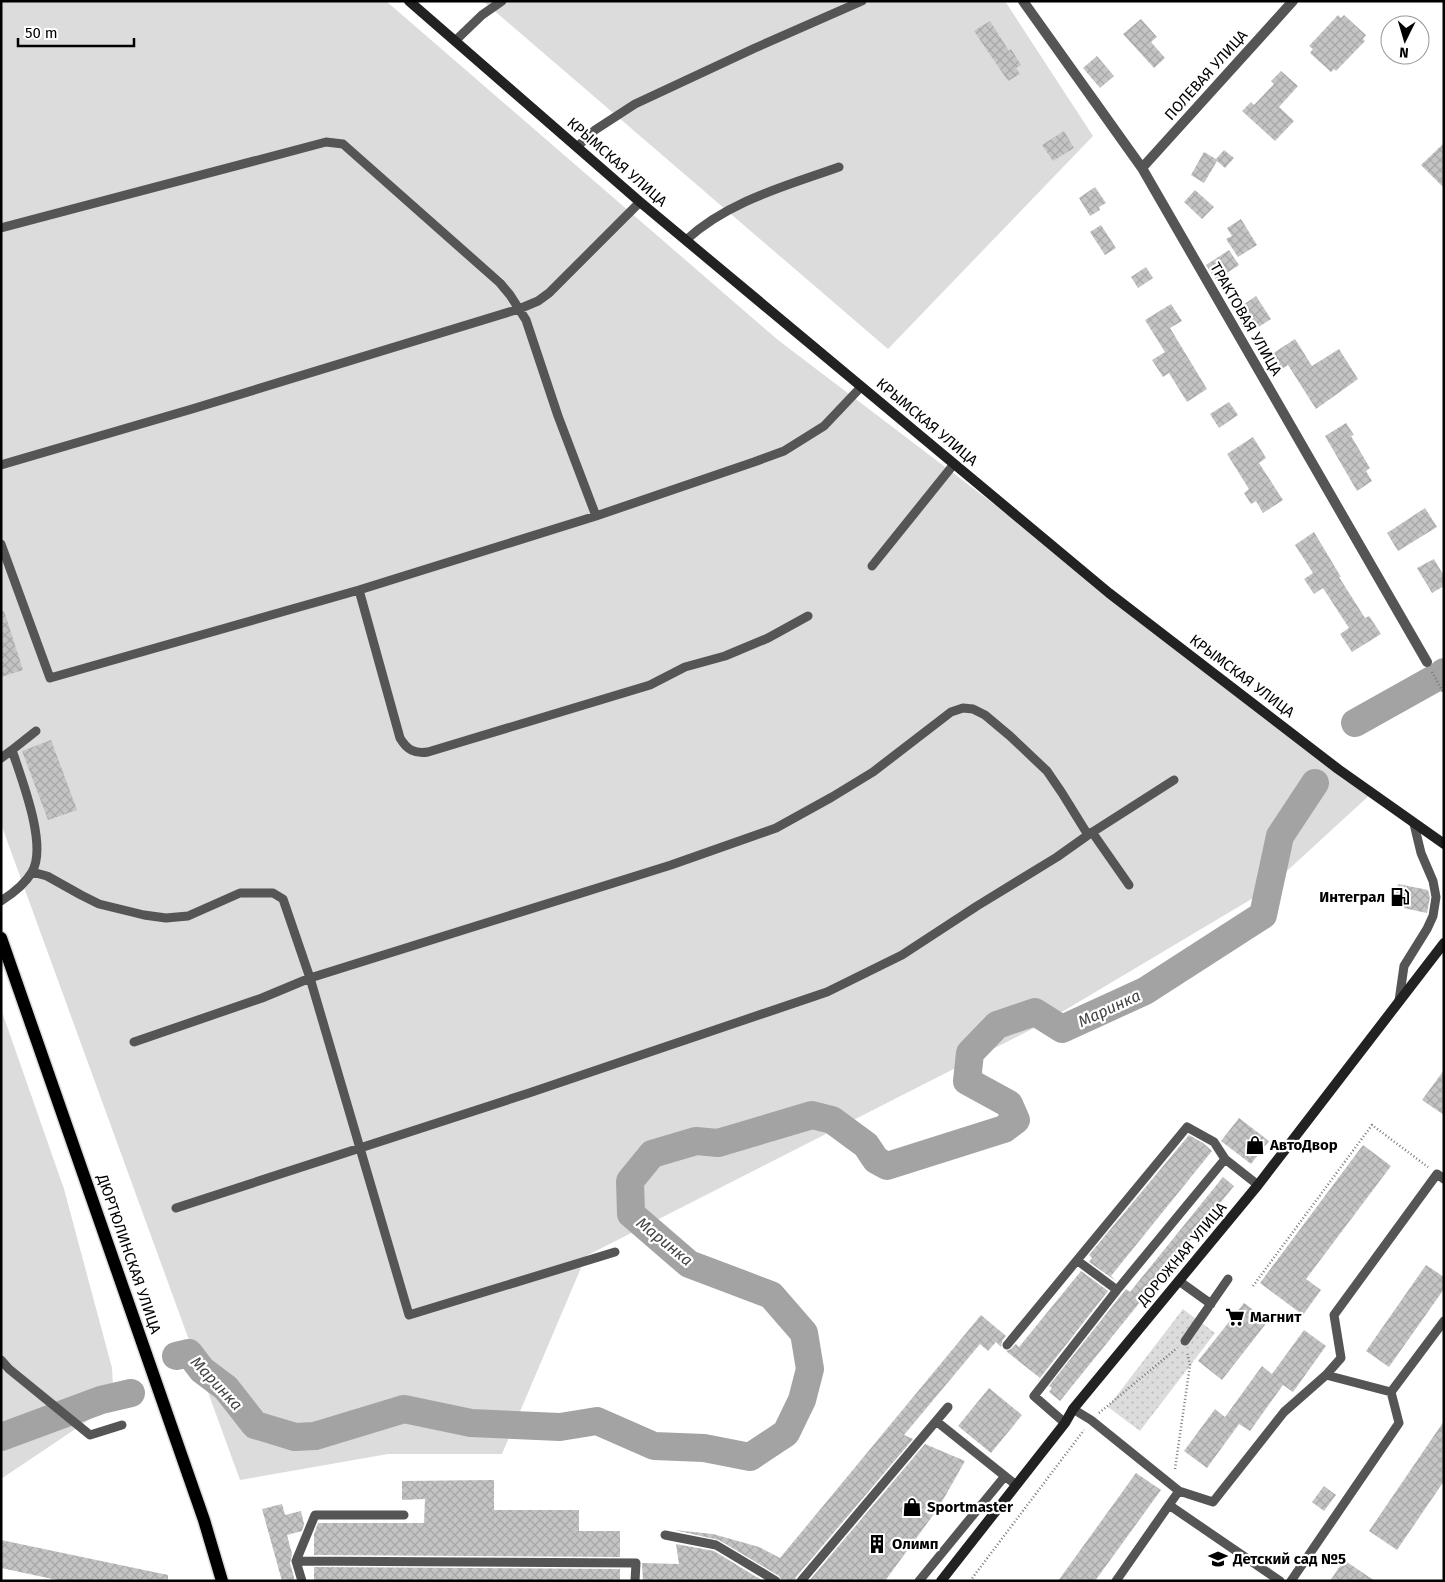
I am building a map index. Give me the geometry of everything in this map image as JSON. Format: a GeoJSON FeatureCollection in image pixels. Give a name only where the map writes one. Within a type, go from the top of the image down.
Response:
{"type":"FeatureCollection","features":[{"type":"Feature","properties":{"kind":"main road","name":"КРЫМСКАЯ УЛИЦА"},"geometry":{"type":"LineString","coordinates":[[409,1],[640,202],[1109,593],[1338,768],[1444,844]]}},
{"type":"Feature","properties":{"kind":"main road","name":"ДЮРТЮЛИНСКАЯ УЛИЦА"},"geometry":{"type":"LineString","coordinates":[[1,938],[204,1520],[222,1581]]}},
{"type":"Feature","properties":{"kind":"main road","name":"ДОРОЖНАЯ УЛИЦА"},"geometry":{"type":"LineString","coordinates":[[940,1581],[1065,1423],[1073,1409],[1258,1185],[1444,943]]}},
{"type":"Feature","properties":{"kind":"street","name":"ТРАКТОВАЯ УЛИЦА"},"geometry":{"type":"LineString","coordinates":[[1024,1],[1142,168],[1427,662]]}},
{"type":"Feature","properties":{"kind":"street","name":"ПОЛЕВАЯ УЛИЦА"},"geometry":{"type":"LineString","coordinates":[[1142,168],[1292,1]]}},
{"type":"Feature","properties":{"kind":"lane"},"geometry":{"type":"LineString","coordinates":[[455,41],[482,15],[502,1]]}},
{"type":"Feature","properties":{"kind":"lane"},"geometry":{"type":"LineString","coordinates":[[576,147],[595,130],[635,104],[862,1]]}},
{"type":"Feature","properties":{"kind":"lane"},"geometry":{"type":"LineString","coordinates":[[1,228],[326,142],[338,143],[348,147],[500,283],[519,309],[526,320],[558,416],[596,516]]}},
{"type":"Feature","properties":{"kind":"lane"},"geometry":{"type":"LineString","coordinates":[[686,240],[723,212],[840,167]]}},
{"type":"Feature","properties":{"kind":"lane"},"geometry":{"type":"LineString","coordinates":[[1,465],[519,309],[538,301],[550,293],[640,202]]}},
{"type":"Feature","properties":{"kind":"lane"},"geometry":{"type":"LineString","coordinates":[[1,544],[50,678],[359,590],[596,516],[784,450],[824,426],[861,387]]}},
{"type":"Feature","properties":{"kind":"lane"},"geometry":{"type":"LineString","coordinates":[[872,566],[954,464]]}},
{"type":"Feature","properties":{"kind":"lane"},"geometry":{"type":"LineString","coordinates":[[359,590],[400,738],[408,748],[421,753],[650,684],[685,668],[725,656],[768,638],[808,616]]}},
{"type":"Feature","properties":{"kind":"lane"},"geometry":{"type":"LineString","coordinates":[[134,1042],[262,998],[310,978],[671,865],[776,828],[832,798],[874,772],[951,712],[962,708],[973,709],[985,715],[1032,756],[1062,792],[1090,834],[1129,885]]}},
{"type":"Feature","properties":{"kind":"lane"},"geometry":{"type":"LineString","coordinates":[[1,758],[36,731]]}},
{"type":"Feature","properties":{"kind":"lane"},"geometry":{"type":"LineString","coordinates":[[1,901],[20,886],[32,872],[37,856],[36,832],[12,750]]}},
{"type":"Feature","properties":{"kind":"lane"},"geometry":{"type":"LineString","coordinates":[[176,1208],[529,1093],[827,992],[902,956],[1174,780]]}},
{"type":"Feature","properties":{"kind":"lane"},"geometry":{"type":"LineString","coordinates":[[1398,1001],[1404,966],[1427,929],[1433,916],[1436,897],[1433,881],[1421,853],[1414,824]]}},
{"type":"Feature","properties":{"kind":"lane"},"geometry":{"type":"LineString","coordinates":[[32,872],[47,876],[80,896],[100,904],[144,915],[166,918],[188,916],[240,893],[273,893],[283,899],[310,978],[409,1315],[615,1252]]}},
{"type":"Feature","properties":{"kind":"lane"},"geometry":{"type":"LineString","coordinates":[[1007,1345],[1078,1261],[1187,1126],[1214,1142],[1225,1159],[1258,1185]]}},
{"type":"Feature","properties":{"kind":"lane"},"geometry":{"type":"LineString","coordinates":[[1065,1423],[1034,1396],[1117,1290],[1225,1159]]}},
{"type":"Feature","properties":{"kind":"lane"},"geometry":{"type":"LineString","coordinates":[[1073,1409],[1091,1420],[1179,1491],[1213,1502],[1284,1412],[1326,1375],[1341,1358],[1334,1315],[1441,1177]]}},
{"type":"Feature","properties":{"kind":"lane"},"geometry":{"type":"LineString","coordinates":[[1078,1261],[1117,1290]]}},
{"type":"Feature","properties":{"kind":"lane"},"geometry":{"type":"LineString","coordinates":[[1185,1341],[1228,1279]]}},
{"type":"Feature","properties":{"kind":"lane"},"geometry":{"type":"LineString","coordinates":[[1179,1281],[1211,1304]]}},
{"type":"Feature","properties":{"kind":"lane"},"geometry":{"type":"LineString","coordinates":[[1390,1392],[1444,1321]]}},
{"type":"Feature","properties":{"kind":"lane"},"geometry":{"type":"LineString","coordinates":[[1,1360],[9,1369],[90,1435],[122,1425]]}},
{"type":"Feature","properties":{"kind":"lane"},"geometry":{"type":"LineString","coordinates":[[1326,1375],[1390,1392]]}},
{"type":"Feature","properties":{"kind":"lane"},"geometry":{"type":"LineString","coordinates":[[1291,1581],[1399,1423],[1390,1392]]}},
{"type":"Feature","properties":{"kind":"lane"},"geometry":{"type":"LineString","coordinates":[[801,1581],[948,1407]]}},
{"type":"Feature","properties":{"kind":"lane"},"geometry":{"type":"LineString","coordinates":[[936,1421],[1016,1485]]}},
{"type":"Feature","properties":{"kind":"lane"},"geometry":{"type":"LineString","coordinates":[[918,1581],[1005,1476]]}},
{"type":"Feature","properties":{"kind":"lane"},"geometry":{"type":"LineString","coordinates":[[1116,1581],[1179,1491]]}},
{"type":"Feature","properties":{"kind":"lane"},"geometry":{"type":"LineString","coordinates":[[1169,1505],[1280,1581]]}},
{"type":"Feature","properties":{"kind":"lane"},"geometry":{"type":"LineString","coordinates":[[302,1581],[296,1561],[315,1515],[404,1515]]}},
{"type":"Feature","properties":{"kind":"lane"},"geometry":{"type":"LineString","coordinates":[[665,1535],[716,1544],[776,1581]]}},
{"type":"Feature","properties":{"kind":"lane"},"geometry":{"type":"LineString","coordinates":[[296,1561],[636,1563],[635,1581]]}},
{"type":"Feature","properties":{"kind":"path"},"geometry":{"type":"LineString","coordinates":[[1427,662],[1444,694]]}},
{"type":"Feature","properties":{"kind":"path"},"geometry":{"type":"LineString","coordinates":[[1253,1286],[1372,1125],[1441,1177]]}},
{"type":"Feature","properties":{"kind":"path"},"geometry":{"type":"LineString","coordinates":[[970,1581],[1091,1420],[1185,1341],[1190,1365],[1175,1469]]}},
{"type":"Feature","properties":{"kind":"shaded area"},"geometry":{"type":"Polygon","coordinates":[[[1,1],[386,1],[778,340],[1373,792],[1265,891],[1040,1025],[586,1256],[502,1454],[388,1454],[240,1480],[1,824],[1,1]]]}},
{"type":"Feature","properties":{"kind":"shaded area"},"geometry":{"type":"Polygon","coordinates":[[[483,1],[1005,1],[1093,136],[888,349],[483,1]]]}},
{"type":"Feature","properties":{"kind":"shaded area"},"geometry":{"type":"Polygon","coordinates":[[[1,1009],[64,1189],[112,1368],[114,1403],[1,1479],[1,1009]]]}},
{"type":"Feature","properties":{"kind":"shaded area"},"geometry":{"type":"Polygon","coordinates":[[[1183,1309],[1215,1333],[1140,1431],[1108,1407],[1183,1309]]]}},
{"type":"Feature","properties":{"kind":"building"},"geometry":{"type":"Polygon","coordinates":[[[1338,15],[1341,18],[1344,15],[1366,35],[1363,39],[1365,41],[1336,71],[1334,69],[1331,72],[1310,53],[1313,49],[1309,46],[1338,15]]]}},
{"type":"Feature","properties":{"kind":"building"},"geometry":{"type":"Polygon","coordinates":[[[1141,19],[1157,37],[1151,42],[1165,58],[1154,68],[1123,34],[1141,19]]]}},
{"type":"Feature","properties":{"kind":"building"},"geometry":{"type":"Polygon","coordinates":[[[990,21],[1009,51],[1011,49],[1021,65],[1016,68],[1020,74],[1008,81],[974,31],[990,21]]]}},
{"type":"Feature","properties":{"kind":"building"},"geometry":{"type":"Polygon","coordinates":[[[1097,56],[1114,76],[1100,88],[1083,68],[1097,56]]]}},
{"type":"Feature","properties":{"kind":"building"},"geometry":{"type":"Polygon","coordinates":[[[1281,71],[1298,86],[1279,107],[1294,121],[1275,141],[1242,111],[1251,102],[1254,105],[1274,84],[1271,81],[1281,71]]]}},
{"type":"Feature","properties":{"kind":"building"},"geometry":{"type":"Polygon","coordinates":[[[1064,131],[1074,148],[1053,161],[1042,145],[1064,131]]]}},
{"type":"Feature","properties":{"kind":"building"},"geometry":{"type":"Polygon","coordinates":[[[1444,143],[1444,188],[1421,165],[1444,143]]]}},
{"type":"Feature","properties":{"kind":"building"},"geometry":{"type":"Polygon","coordinates":[[[1224,150],[1234,158],[1225,168],[1217,161],[1204,183],[1191,175],[1204,152],[1216,159],[1224,150]]]}},
{"type":"Feature","properties":{"kind":"building"},"geometry":{"type":"Polygon","coordinates":[[[1095,187],[1106,203],[1099,207],[1100,210],[1090,216],[1079,198],[1095,187]]]}},
{"type":"Feature","properties":{"kind":"building"},"geometry":{"type":"Polygon","coordinates":[[[1195,190],[1214,207],[1202,219],[1184,202],[1195,190]]]}},
{"type":"Feature","properties":{"kind":"building"},"geometry":{"type":"Polygon","coordinates":[[[1241,219],[1257,245],[1238,257],[1226,239],[1232,236],[1227,228],[1241,219]]]}},
{"type":"Feature","properties":{"kind":"building"},"geometry":{"type":"Polygon","coordinates":[[[1101,225],[1116,248],[1105,255],[1090,232],[1101,225]]]}},
{"type":"Feature","properties":{"kind":"building"},"geometry":{"type":"Polygon","coordinates":[[[1229,250],[1239,265],[1216,280],[1206,265],[1229,250]]]}},
{"type":"Feature","properties":{"kind":"building"},"geometry":{"type":"Polygon","coordinates":[[[1146,267],[1153,278],[1138,288],[1131,277],[1146,267]]]}},
{"type":"Feature","properties":{"kind":"building"},"geometry":{"type":"Polygon","coordinates":[[[1256,296],[1271,319],[1257,328],[1243,305],[1256,296]]]}},
{"type":"Feature","properties":{"kind":"building"},"geometry":{"type":"Polygon","coordinates":[[[1171,304],[1182,321],[1170,328],[1207,389],[1187,402],[1169,373],[1163,377],[1152,360],[1165,352],[1145,320],[1171,304]]]}},
{"type":"Feature","properties":{"kind":"building"},"geometry":{"type":"Polygon","coordinates":[[[1295,339],[1312,366],[1339,349],[1358,379],[1316,409],[1288,365],[1282,369],[1272,354],[1295,339]]]}},
{"type":"Feature","properties":{"kind":"building"},"geometry":{"type":"Polygon","coordinates":[[[1229,402],[1238,415],[1219,428],[1210,414],[1229,402]]]}},
{"type":"Feature","properties":{"kind":"building"},"geometry":{"type":"Polygon","coordinates":[[[1346,423],[1354,435],[1351,436],[1370,468],[1366,471],[1372,481],[1357,491],[1325,436],[1346,423]]]}},
{"type":"Feature","properties":{"kind":"building"},"geometry":{"type":"Polygon","coordinates":[[[1253,437],[1266,458],[1259,463],[1283,500],[1263,513],[1256,501],[1251,504],[1244,493],[1249,489],[1227,454],[1253,437]]]}},
{"type":"Feature","properties":{"kind":"building"},"geometry":{"type":"Polygon","coordinates":[[[1425,508],[1437,527],[1398,551],[1387,533],[1425,508]]]}},
{"type":"Feature","properties":{"kind":"building"},"geometry":{"type":"Polygon","coordinates":[[[1314,532],[1365,618],[1369,616],[1381,634],[1352,652],[1340,634],[1349,628],[1323,588],[1314,594],[1304,579],[1313,573],[1295,545],[1314,532]]]}},
{"type":"Feature","properties":{"kind":"building"},"geometry":{"type":"Polygon","coordinates":[[[1434,559],[1444,576],[1444,586],[1432,593],[1417,568],[1434,559]]]}},
{"type":"Feature","properties":{"kind":"building"},"geometry":{"type":"Polygon","coordinates":[[[1,611],[4,611],[23,670],[1,677],[1,611]]]}},
{"type":"Feature","properties":{"kind":"building"},"geometry":{"type":"Polygon","coordinates":[[[51,740],[77,810],[48,820],[22,751],[51,740]]]}},
{"type":"Feature","properties":{"kind":"building"},"geometry":{"type":"Polygon","coordinates":[[[1398,884],[1428,890],[1430,897],[1427,913],[1394,906],[1398,884]]]}},
{"type":"Feature","properties":{"kind":"building"},"geometry":{"type":"Polygon","coordinates":[[[1444,1070],[1444,1115],[1422,1100],[1444,1070]]]}},
{"type":"Feature","properties":{"kind":"building"},"geometry":{"type":"Polygon","coordinates":[[[1239,1118],[1269,1141],[1251,1164],[1221,1141],[1239,1118]]]}},
{"type":"Feature","properties":{"kind":"building"},"geometry":{"type":"Polygon","coordinates":[[[1189,1135],[1212,1151],[1111,1276],[1116,1281],[1089,1262],[1092,1258],[1089,1255],[1189,1135]]]}},
{"type":"Feature","properties":{"kind":"building"},"geometry":{"type":"Polygon","coordinates":[[[1363,1145],[1391,1166],[1306,1279],[1321,1290],[1303,1315],[1260,1283],[1363,1145]]]}},
{"type":"Feature","properties":{"kind":"building"},"geometry":{"type":"Polygon","coordinates":[[[1223,1177],[1234,1186],[1060,1401],[1049,1392],[1052,1388],[1049,1386],[1126,1289],[1130,1292],[1223,1177]]]}},
{"type":"Feature","properties":{"kind":"building"},"geometry":{"type":"Polygon","coordinates":[[[1426,1265],[1444,1277],[1444,1289],[1389,1367],[1366,1351],[1426,1265]]]}},
{"type":"Feature","properties":{"kind":"building"},"geometry":{"type":"Polygon","coordinates":[[[1081,1271],[1108,1291],[1040,1378],[1006,1351],[1016,1344],[1019,1347],[1081,1271]]]}},
{"type":"Feature","properties":{"kind":"building"},"geometry":{"type":"Polygon","coordinates":[[[1244,1303],[1268,1321],[1222,1380],[1198,1361],[1244,1303]]]}},
{"type":"Feature","properties":{"kind":"building"},"geometry":{"type":"Polygon","coordinates":[[[981,1315],[1006,1336],[1002,1341],[1001,1347],[996,1342],[988,1351],[980,1344],[904,1435],[913,1439],[796,1577],[795,1581],[782,1581],[779,1576],[719,1540],[674,1530],[713,1534],[759,1547],[780,1558],[981,1315]]]}},
{"type":"Feature","properties":{"kind":"building"},"geometry":{"type":"Polygon","coordinates":[[[1304,1330],[1326,1346],[1293,1392],[1283,1385],[1250,1431],[1239,1424],[1207,1468],[1184,1451],[1215,1409],[1225,1417],[1262,1366],[1272,1374],[1304,1330]]]}},
{"type":"Feature","properties":{"kind":"building"},"geometry":{"type":"Polygon","coordinates":[[[989,1388],[1022,1415],[991,1453],[958,1426],[989,1388]]]}},
{"type":"Feature","properties":{"kind":"building"},"geometry":{"type":"Polygon","coordinates":[[[1444,1421],[1444,1481],[1397,1550],[1369,1531],[1444,1421]]]}},
{"type":"Feature","properties":{"kind":"building","name":"Олимп"},"geometry":{"type":"Polygon","coordinates":[[[925,1444],[965,1461],[939,1507],[885,1581],[809,1581],[925,1444]]]}},
{"type":"Feature","properties":{"kind":"building"},"geometry":{"type":"Polygon","coordinates":[[[1136,1473],[1161,1490],[1095,1581],[1058,1581],[1136,1473]]]}},
{"type":"Feature","properties":{"kind":"building"},"geometry":{"type":"Polygon","coordinates":[[[494,1480],[494,1510],[579,1510],[579,1531],[620,1531],[620,1557],[314,1555],[314,1534],[318,1523],[424,1523],[425,1499],[402,1500],[402,1481],[494,1480]]]}},
{"type":"Feature","properties":{"kind":"building"},"geometry":{"type":"Polygon","coordinates":[[[1324,1486],[1336,1495],[1324,1511],[1312,1502],[1324,1486]]]}},
{"type":"Feature","properties":{"kind":"building"},"geometry":{"type":"Polygon","coordinates":[[[282,1504],[285,1515],[301,1511],[304,1524],[302,1531],[287,1535],[292,1554],[290,1563],[295,1581],[282,1581],[262,1509],[282,1504]]]}},
{"type":"Feature","properties":{"kind":"building"},"geometry":{"type":"Polygon","coordinates":[[[1,1540],[168,1575],[168,1581],[62,1581],[1,1568],[1,1540]]]}},
{"type":"Feature","properties":{"kind":"building"},"geometry":{"type":"Polygon","coordinates":[[[676,1544],[714,1551],[763,1581],[643,1581],[642,1563],[679,1564],[676,1544]]]}},
{"type":"Feature","properties":{"kind":"building"},"geometry":{"type":"Polygon","coordinates":[[[1344,1560],[1375,1581],[1330,1581],[1344,1560]]]}},
{"type":"Feature","properties":{"kind":"building"},"geometry":{"type":"Polygon","coordinates":[[[314,1567],[620,1569],[620,1581],[314,1581],[314,1567]]]}},
{"type":"Feature","properties":{"kind":"waterway","name":"Маринка"},"geometry":{"type":"LineString","coordinates":[[1355,723],[1444,672]]}},
{"type":"Feature","properties":{"kind":"waterway","name":"Маринка"},"geometry":{"type":"LineString","coordinates":[[176,1356],[189,1353],[202,1370],[226,1388],[255,1425],[295,1437],[315,1436],[404,1409],[471,1423],[560,1427],[597,1421],[654,1446],[704,1448],[750,1457],[786,1433],[802,1400],[810,1369],[804,1333],[771,1295],[689,1264],[631,1214],[630,1181],[652,1154],[696,1141],[718,1143],[812,1115],[832,1120],[866,1145],[876,1160],[887,1166],[1004,1129],[1016,1120],[1009,1104],[967,1081],[970,1053],[997,1025],[1035,1012],[1062,1029],[1145,991],[1263,915],[1280,836],[1315,783]]}},
{"type":"Feature","properties":{"kind":"waterway","name":"Маринка"},"geometry":{"type":"LineString","coordinates":[[1,1437],[101,1400],[131,1393]]}},
{"type":"Feature","properties":{"kind":"place","name":"Интеграл"},"geometry":{"type":"Point","coordinates":[1400,897]}},
{"type":"Feature","properties":{"kind":"place","name":"АвтоДвор"},"geometry":{"type":"Point","coordinates":[1255,1145]}},
{"type":"Feature","properties":{"kind":"place","name":"Магнит"},"geometry":{"type":"Point","coordinates":[1235,1317]}},
{"type":"Feature","properties":{"kind":"place","name":"Sportmaster"},"geometry":{"type":"Point","coordinates":[912,1507]}},
{"type":"Feature","properties":{"kind":"place","name":"Олимп"},"geometry":{"type":"Point","coordinates":[877,1544]}},
{"type":"Feature","properties":{"kind":"place","name":"Детский сад №5"},"geometry":{"type":"Point","coordinates":[1218,1559]}}]}
